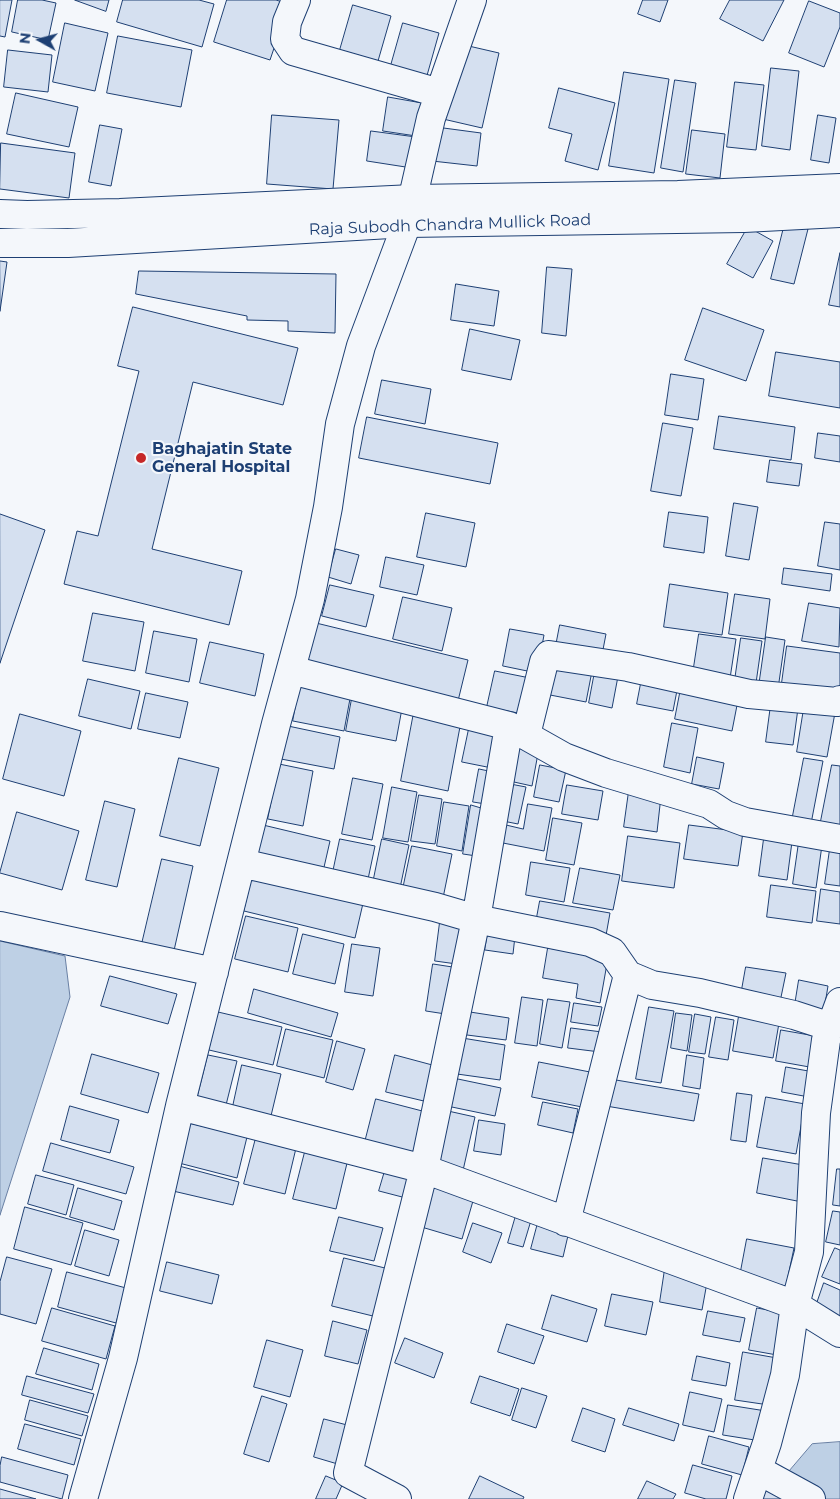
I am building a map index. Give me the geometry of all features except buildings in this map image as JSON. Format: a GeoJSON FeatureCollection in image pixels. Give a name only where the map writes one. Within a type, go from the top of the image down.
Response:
{"type":"FeatureCollection","features":[{"type":"Feature","properties":{"kind":"street"},"geometry":{"type":"LineString","coordinates":[[296,0],[287,22],[285,39],[293,51],[439,93]]}},
{"type":"Feature","properties":{"kind":"street"},"geometry":{"type":"LineString","coordinates":[[83,1499],[123,1358],[180,1106],[312,590],[328,508],[340,424],[361,346],[410,211],[431,118],[472,0]]}},
{"type":"Feature","properties":{"kind":"street","name":"Raja Subodh Chandra Mullick Road"},"geometry":{"type":"LineString","coordinates":[[0,243],[68,243],[410,211],[678,195],[840,188]]}},
{"type":"Feature","properties":{"kind":"street","name":"Raja Subodh Chandra Mullick Road"},"geometry":{"type":"LineString","coordinates":[[0,214],[410,211],[724,218],[840,213]]}},
{"type":"Feature","properties":{"kind":"street"},"geometry":{"type":"LineString","coordinates":[[397,1499],[348,1473],[424,1169],[518,730],[544,662],[549,655],[628,667],[749,694],[837,702],[840,700]]}},
{"type":"Feature","properties":{"kind":"street"},"geometry":{"type":"LineString","coordinates":[[290,670],[518,730],[564,757],[606,774],[709,804],[726,815],[745,822],[840,839]]}},
{"type":"Feature","properties":{"kind":"street"},"geometry":{"type":"LineString","coordinates":[[241,863],[425,905],[476,919],[590,942],[612,952],[628,975],[652,985],[700,993],[756,1006],[794,1015],[831,1027]]}},
{"type":"Feature","properties":{"kind":"street"},"geometry":{"type":"LineString","coordinates":[[0,926],[214,972]]}},
{"type":"Feature","properties":{"kind":"street"},"geometry":{"type":"LineString","coordinates":[[566,1222],[628,975]]}},
{"type":"Feature","properties":{"kind":"street"},"geometry":{"type":"LineString","coordinates":[[748,1499],[785,1375],[795,1305],[809,1252],[816,1113],[826,1040],[840,1002]]}},
{"type":"Feature","properties":{"kind":"street"},"geometry":{"type":"LineString","coordinates":[[180,1106],[424,1169],[795,1305],[840,1333]]}},
{"type":"Feature","properties":{"kind":"street"},"geometry":{"type":"LineString","coordinates":[[758,1470],[811,1499]]}},
{"type":"Feature","properties":{"kind":"water"},"geometry":{"type":"Polygon","coordinates":[[[0,941],[65,956],[70,997],[0,1215],[0,941]]]}},
{"type":"Feature","properties":{"kind":"water"},"geometry":{"type":"Polygon","coordinates":[[[840,1442],[840,1499],[797,1499],[783,1478],[812,1444],[840,1442]]]}},
{"type":"Feature","properties":{"kind":"place","name":"Baghajatin State General Hospital"},"geometry":{"type":"Point","coordinates":[141,458]}}]}
